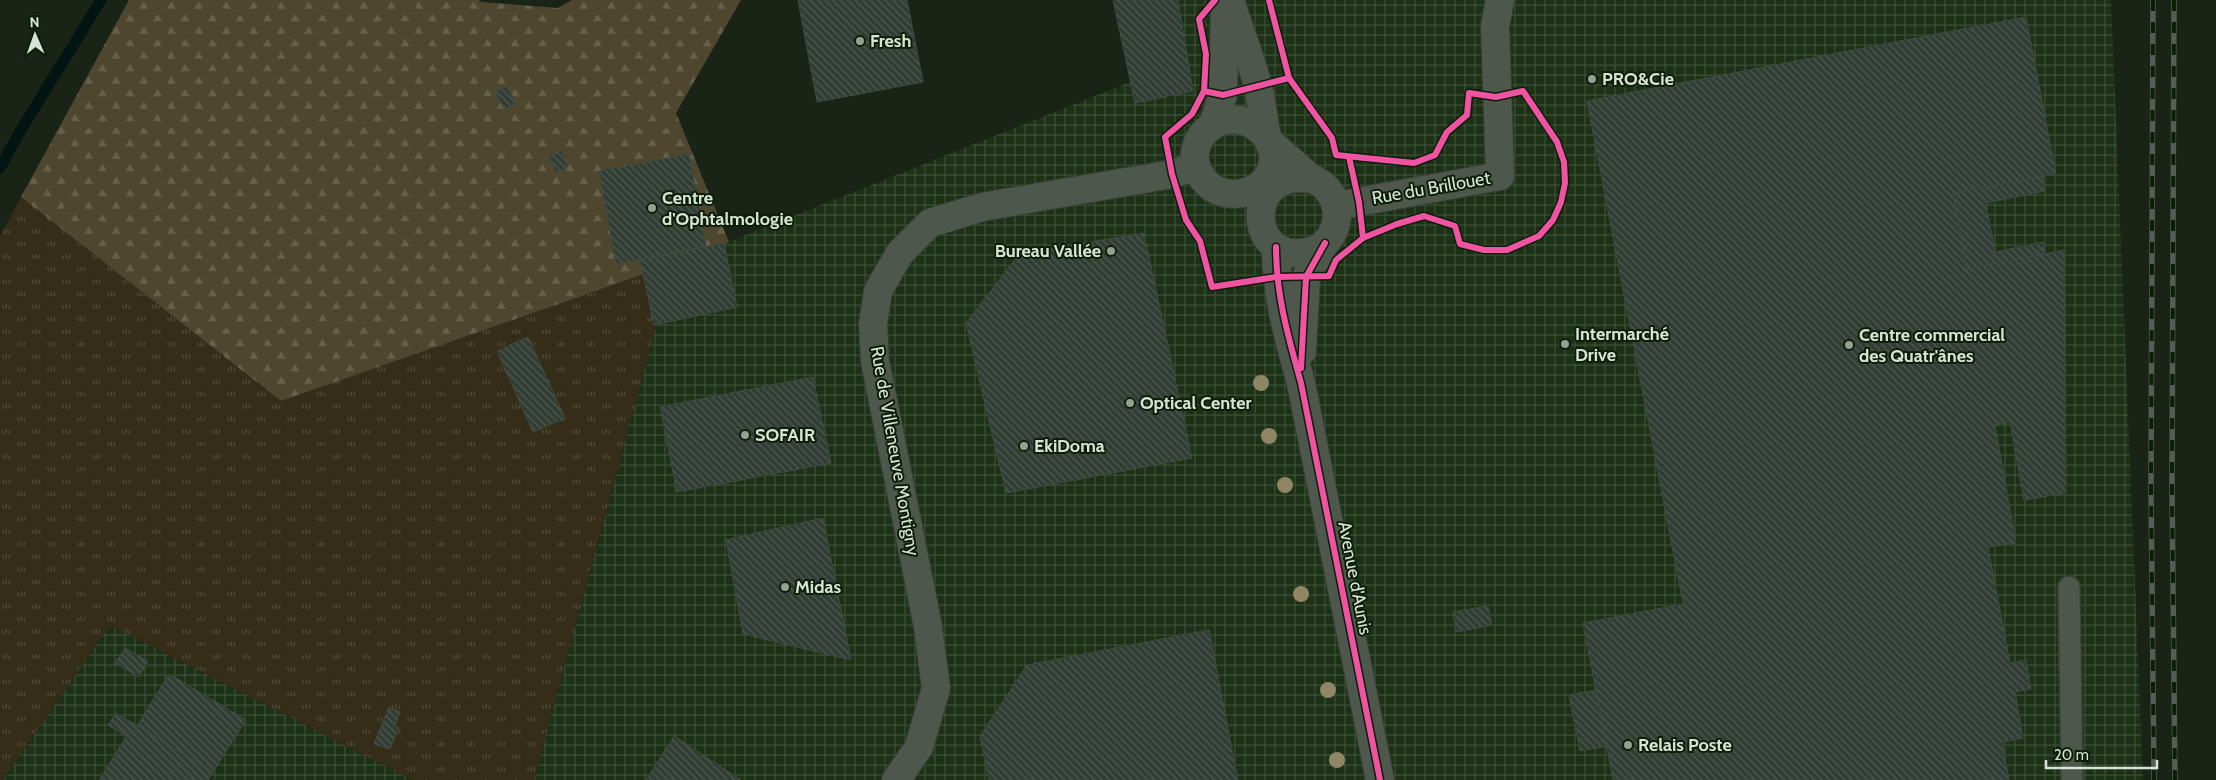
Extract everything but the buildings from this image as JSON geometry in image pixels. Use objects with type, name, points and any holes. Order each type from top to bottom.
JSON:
[{"type":"main road","points":[[1213,124],[1222,95],[1225,0]]},
{"type":"main road","points":[[1223,194],[1247,193],[1262,182],[1271,166],[1273,154],[1268,139],[1258,87],[1230,0]]},
{"type":"main road","name":"Rue du Brillouet","points":[[1336,206],[1500,176],[1494,26],[1500,0]]},
{"type":"main road","points":[[1325,243],[1314,250],[1301,254],[1288,253],[1271,242],[1223,194],[1211,188],[1202,178],[1196,166],[1198,143],[1204,132],[1213,124],[1224,120],[1248,121],[1258,126],[1268,139],[1312,179],[1323,185],[1331,194],[1336,206]]},
{"type":"main road","name":"Rue de Villeneuve Montigny","points":[[896,780],[919,746],[936,688],[928,627],[875,361],[873,324],[878,291],[900,252],[930,223],[982,208],[1172,174],[1196,166]]},
{"type":"main road","name":"Avenue d'Aunis","points":[[1312,179],[1300,176],[1288,178],[1277,183],[1268,191],[1262,202],[1261,226],[1271,242],[1286,330],[1301,382],[1380,780]]},
{"type":"main road","name":"Avenue d'Aunis","points":[[1301,382],[1302,323],[1306,278],[1335,226],[1336,206]]},
{"type":"lane","points":[[2070,587],[2072,780]]},
{"type":"shaded area","points":[[1144,0],[2111,0],[2143,780],[534,780],[673,264],[1145,76]]},
{"type":"shaded area","points":[[110,625],[413,780],[3,780]]},
{"type":"green space","points":[[129,0],[479,0],[481,2],[558,8],[572,0],[741,0],[676,113],[729,242],[673,264],[281,401],[21,197]]},
{"type":"green space","points":[[21,197],[281,401],[673,264],[534,780],[413,780],[110,625],[3,780],[0,780],[0,236]]},
{"type":"waterway","points":[[0,168],[19,133],[101,0]]},
{"type":"railway","points":[[2153,0],[2151,487],[2154,780]]},
{"type":"railway","points":[[2174,0],[2172,487],[2175,780]]},
{"type":"cycle path","points":[[1204,91],[1206,54],[1199,19],[1215,0]]},
{"type":"cycle path","points":[[1269,0],[1289,78]]},
{"type":"cycle path","points":[[1289,78],[1332,138],[1336,155],[1414,163],[1435,155],[1447,132],[1467,115],[1469,93],[1496,97],[1523,91],[1557,142],[1564,162],[1565,183],[1561,202],[1553,220],[1539,236],[1507,250],[1484,250],[1460,244],[1455,226],[1424,216],[1397,224],[1363,238],[1336,260],[1329,276],[1276,277],[1212,287],[1200,241],[1186,220],[1172,174],[1165,137],[1192,114],[1204,91],[1223,95],[1289,78]]},
{"type":"cycle path","points":[[1349,157],[1359,202],[1363,238]]},
{"type":"cycle path","points":[[1301,368],[1306,277],[1325,243]]},
{"type":"cycle path","points":[[1276,247],[1280,299],[1301,383],[1380,780]]},
{"type":"place","name":"Fresh","points":[[860,41]]},
{"type":"place","name":"PRO&Cie","points":[[1592,79]]},
{"type":"place","name":"Centre d'Ophtalmologie","points":[[652,208]]},
{"type":"place","name":"Bureau Vallée","points":[[1111,251]]},
{"type":"place","name":"Intermarché Drive","points":[[1565,344]]},
{"type":"place","name":"Centre commercial des Quatr'ânes","points":[[1849,345]]},
{"type":"place","name":"Optical Center","points":[[1130,403]]},
{"type":"place","name":"SOFAIR","points":[[745,435]]},
{"type":"place","name":"EkiDoma","points":[[1024,446]]},
{"type":"place","name":"Midas","points":[[785,587]]},
{"type":"place","name":"Relais Poste","points":[[1628,745]]}]
